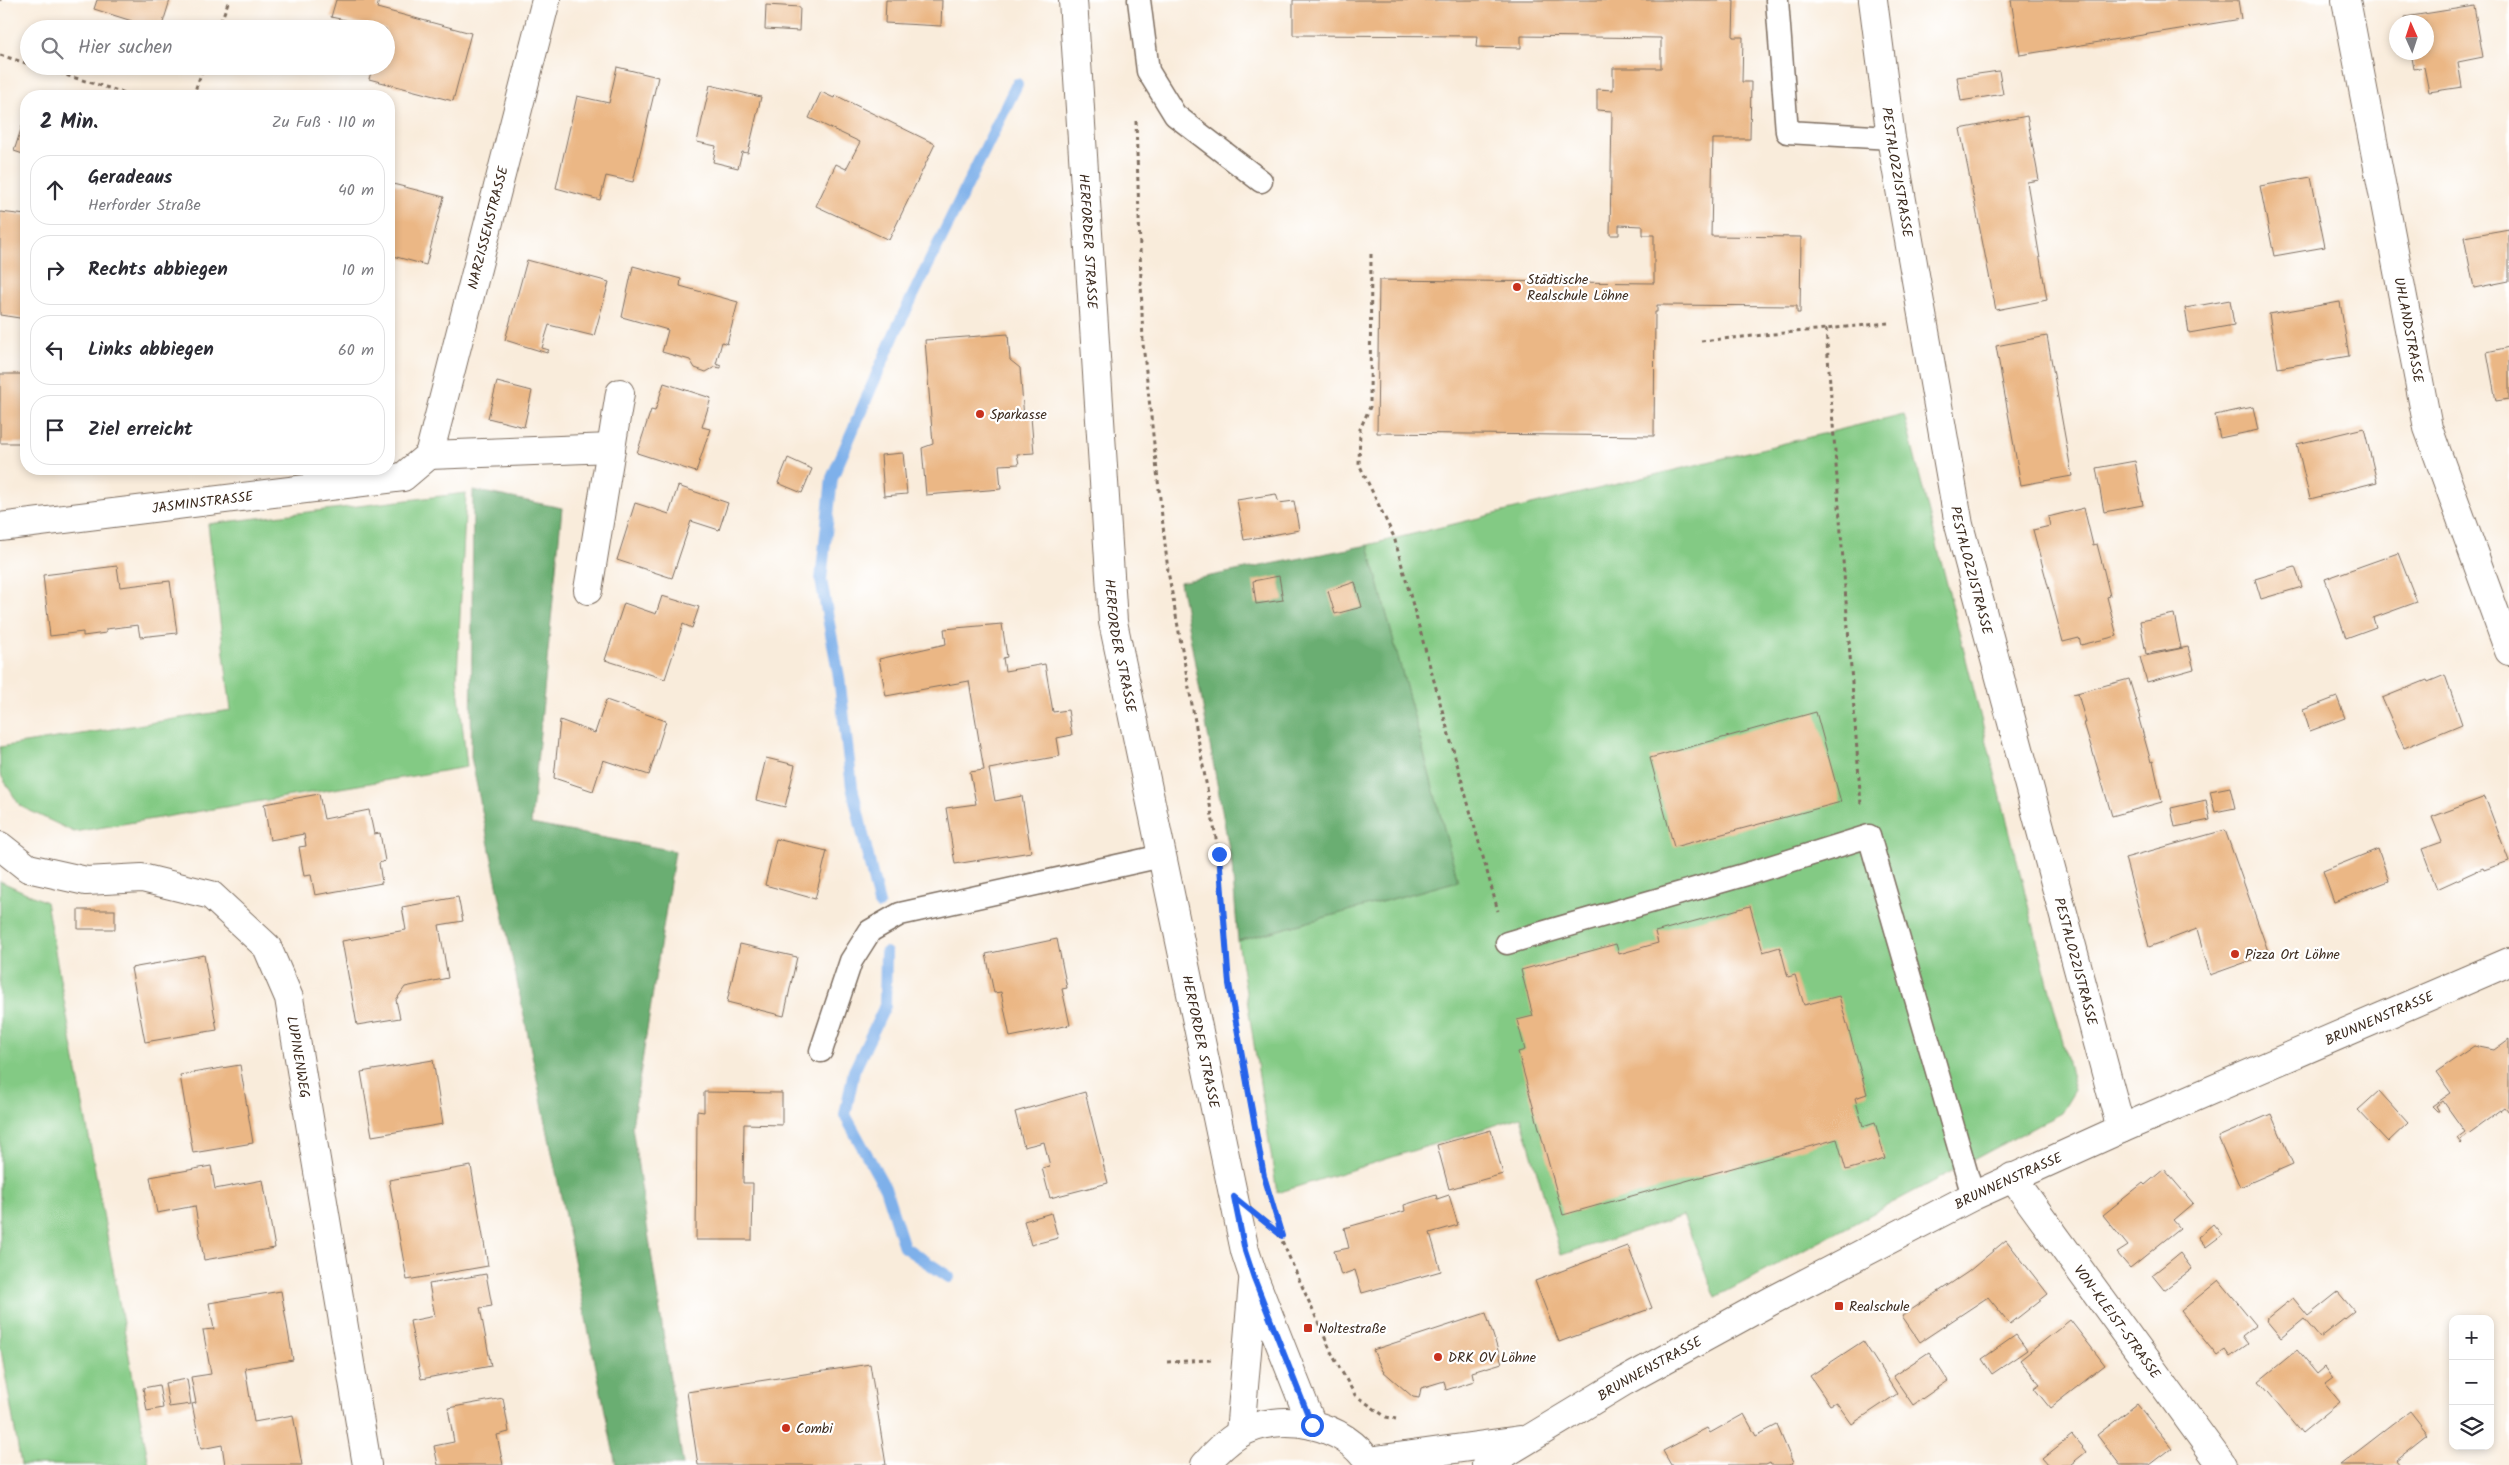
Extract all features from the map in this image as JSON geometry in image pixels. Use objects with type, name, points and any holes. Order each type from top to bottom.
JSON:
[{"type":"street","name":"NARZISSENSTRASSE","points":[[429,455],[546,0]]},
{"type":"street","name":"HERFORDER STRASSE","points":[[1073,0],[1113,622],[1245,1251],[1312,1425]]},
{"type":"street","name":"PESTALOZZISTRASSE","points":[[1873,0],[1891,138],[1959,525],[2122,1129]]},
{"type":"street","name":"UHLANDSTRASSE","points":[[2346,0],[2428,428],[2509,652]]},
{"type":"street","points":[[588,590],[620,393]]},
{"type":"street","points":[[429,455],[611,448]]},
{"type":"street","name":"JASMINSTRASSE","points":[[0,527],[403,476],[429,455]]},
{"type":"street","name":"LUPINENWEG","points":[[0,846],[28,868],[86,881],[142,878],[211,895],[267,947],[289,998],[367,1465]]},
{"type":"street","name":"BRUNNENSTRASSE","points":[[1486,1465],[1526,1439],[1625,1381],[1762,1306],[1973,1196],[2012,1177],[2509,962]]},
{"type":"street","name":"VON-KLEIST-STRASSE","points":[[2012,1177],[2222,1465]]},
{"type":"street","name":"HERFORDER STRASSE","points":[[1240,1434],[1254,1278]]},
{"type":"street","points":[[1205,1465],[1220,1448],[1240,1434],[1263,1424],[1288,1422],[1312,1425],[1333,1433],[1352,1445],[1369,1463]]},
{"type":"street","name":"BRUNNENSTRASSE","points":[[1369,1463],[1421,1453],[1526,1439]]},
{"type":"lane","points":[[1139,0],[1148,71],[1175,115],[1261,181]]},
{"type":"lane","points":[[1778,0],[1787,132],[1891,138]]},
{"type":"lane","points":[[1507,943],[1754,872],[1870,836],[1973,1196]]},
{"type":"lane","points":[[821,1051],[851,961],[870,931],[900,914],[1162,856]]},
{"type":"path","points":[[221,20],[229,0]]},
{"type":"path","points":[[0,55],[20,61]]},
{"type":"path","points":[[66,75],[115,90]]},
{"type":"path","points":[[195,90],[201,75]]},
{"type":"path","points":[[1136,119],[1143,344],[1168,571],[1219,854],[1229,984]]},
{"type":"path","points":[[1371,254],[1370,407],[1360,428],[1360,464],[1394,537],[1507,943]]},
{"type":"path","points":[[1701,341],[1923,320]]},
{"type":"path","points":[[1826,329],[1862,812],[1870,836]]},
{"type":"path","points":[[1234,1197],[1282,1236]]},
{"type":"path","points":[[1279,1227],[1333,1356],[1355,1395],[1386,1416],[1412,1424],[1421,1453]]},
{"type":"path","points":[[1167,1362],[1215,1360]]},
{"type":"green space","points":[[1904,414],[2075,1090],[2061,1113],[1716,1297],[1683,1216],[1561,1255],[1521,1117],[1277,1193],[1238,941],[1458,881],[1368,545]]},
{"type":"green space","points":[[473,490],[562,508],[531,824],[675,851],[632,1126],[683,1465],[616,1465],[471,757]]},
{"type":"green space","points":[[466,493],[457,677],[467,767],[74,832],[20,806],[0,774],[0,747],[231,710],[208,524]]},
{"type":"green space","points":[[1368,545],[1458,881],[1238,941],[1232,865],[1180,582]]},
{"type":"green space","points":[[0,881],[46,902],[149,1465],[21,1465],[0,1344]]},
{"type":"building","points":[[97,0],[170,0],[164,20],[129,20],[94,9]]},
{"type":"building","points":[[336,0],[379,0],[377,8],[471,33],[453,101],[369,79],[370,75],[395,75],[395,20],[345,20],[331,17]]},
{"type":"building","points":[[886,0],[942,0],[941,26],[885,23]]},
{"type":"building","points":[[1293,0],[1734,0],[1733,37],[1743,37],[1742,82],[1751,82],[1750,139],[1713,139],[1711,236],[1801,237],[1800,313],[1797,313],[1797,306],[1657,305],[1657,312],[1655,312],[1654,436],[1377,433],[1379,280],[1654,283],[1654,235],[1643,235],[1643,226],[1619,225],[1619,235],[1610,235],[1612,111],[1597,110],[1597,89],[1613,90],[1613,68],[1661,68],[1661,38],[1521,36],[1521,48],[1476,47],[1477,36],[1293,35]]},
{"type":"building","points":[[2011,0],[2238,0],[2241,19],[2020,55]]},
{"type":"building","points":[[766,5],[800,7],[799,31],[765,29]]},
{"type":"building","points":[[2474,6],[2483,57],[2458,62],[2462,87],[2429,92],[2424,67],[2414,69],[2412,60],[2434,60],[2434,15],[2418,15]]},
{"type":"building","points":[[617,67],[658,77],[633,182],[606,176],[600,200],[556,188],[577,96],[609,103]]},
{"type":"building","points":[[1999,71],[2003,94],[1961,101],[1957,77]]},
{"type":"building","points":[[710,85],[761,97],[748,153],[742,152],[738,168],[713,162],[716,146],[697,142]]},
{"type":"building","points":[[821,92],[834,98],[835,95],[935,144],[889,240],[816,206],[836,164],[846,169],[860,142],[809,118]]},
{"type":"building","points":[[2027,116],[2039,180],[2027,182],[2047,300],[1996,310],[1960,129]]},
{"type":"building","points":[[20,132],[20,153],[14,151]]},
{"type":"building","points":[[2311,177],[2325,247],[2274,256],[2260,186]]},
{"type":"building","points":[[395,185],[444,197],[426,265],[395,257]]},
{"type":"building","points":[[0,212],[20,214],[20,318],[0,315]]},
{"type":"building","points":[[2509,229],[2509,281],[2474,288],[2464,237]]},
{"type":"building","points":[[527,260],[609,282],[594,336],[549,325],[542,348],[549,350],[547,353],[505,340]]},
{"type":"building","points":[[633,266],[681,279],[680,286],[738,302],[727,344],[722,342],[716,364],[721,366],[721,368],[715,367],[706,372],[695,368],[690,360],[662,352],[668,330],[622,317]]},
{"type":"building","points":[[2230,300],[2234,325],[2189,333],[2185,308]]},
{"type":"building","points":[[2340,302],[2349,356],[2278,368],[2269,314]]},
{"type":"building","points":[[1008,334],[1010,360],[1020,368],[1024,418],[1031,417],[1034,453],[1017,454],[1019,464],[999,465],[1001,489],[926,495],[922,448],[933,444],[925,340]]},
{"type":"building","points":[[2047,336],[2072,476],[2021,485],[1996,346]]},
{"type":"building","points":[[2509,347],[2509,399],[2496,401],[2487,352]]},
{"type":"building","points":[[0,374],[20,374],[20,443],[0,443]]},
{"type":"building","points":[[497,382],[532,391],[524,427],[488,418]]},
{"type":"building","points":[[664,383],[711,398],[702,427],[710,429],[696,472],[637,453],[651,410],[655,411]]},
{"type":"building","points":[[2253,407],[2258,430],[2220,438],[2215,415]]},
{"type":"building","points":[[2364,428],[2377,482],[2310,499],[2297,444]]},
{"type":"building","points":[[903,453],[907,494],[884,496],[881,455]]},
{"type":"building","points":[[788,458],[812,469],[802,493],[778,483]]},
{"type":"building","points":[[2135,461],[2143,505],[2104,512],[2096,468]]},
{"type":"building","points":[[678,486],[728,503],[719,530],[691,521],[672,578],[617,560],[635,503],[669,514]]},
{"type":"building","points":[[1276,494],[1279,503],[1294,501],[1299,530],[1244,540],[1237,500]]},
{"type":"building","points":[[2084,508],[2093,545],[2097,544],[2104,571],[2110,596],[2107,597],[2117,636],[2081,645],[2079,638],[2063,642],[2033,530],[2050,526],[2048,517]]},
{"type":"building","points":[[2398,553],[2417,602],[2373,618],[2376,627],[2346,638],[2325,579]]},
{"type":"building","points":[[117,566],[120,587],[170,581],[177,633],[140,637],[138,625],[106,629],[106,633],[83,636],[83,632],[50,636],[43,575]]},
{"type":"building","points":[[2295,567],[2302,587],[2261,599],[2255,579]]},
{"type":"building","points":[[1279,576],[1283,600],[1256,604],[1253,581]]},
{"type":"building","points":[[1355,582],[1362,607],[1335,614],[1328,591]]},
{"type":"building","points":[[662,596],[699,607],[692,628],[683,624],[665,679],[605,660],[624,603],[656,614]]},
{"type":"building","points":[[2174,614],[2181,648],[2146,654],[2140,621]]},
{"type":"building","points":[[1002,624],[1007,657],[1003,658],[1005,671],[1045,664],[1053,712],[1068,710],[1072,735],[1057,738],[1060,756],[989,769],[995,801],[1022,796],[1031,852],[955,864],[946,808],[976,804],[970,772],[984,770],[969,681],[886,696],[879,659],[946,644],[944,629]]},
{"type":"building","points":[[2188,647],[2194,669],[2147,682],[2140,657]]},
{"type":"building","points":[[2445,675],[2462,724],[2404,748],[2382,698]]},
{"type":"building","points":[[2129,679],[2141,718],[2139,719],[2151,762],[2153,761],[2162,802],[2112,816],[2084,723],[2086,723],[2078,694],[2073,694]]},
{"type":"building","points":[[2337,697],[2345,718],[2310,731],[2303,710]]},
{"type":"building","points":[[606,700],[666,721],[649,775],[603,760],[593,791],[554,778],[560,720],[595,733]]},
{"type":"building","points":[[1816,712],[1841,802],[1674,847],[1650,758]]},
{"type":"building","points":[[766,758],[795,765],[785,807],[756,800]]},
{"type":"building","points":[[2230,787],[2235,808],[2215,812],[2210,791]]},
{"type":"building","points":[[319,794],[324,819],[369,810],[374,834],[380,833],[385,861],[379,863],[382,883],[315,895],[311,875],[304,876],[299,847],[306,846],[304,834],[270,840],[264,804]]},
{"type":"building","points":[[2485,797],[2509,861],[2484,870],[2483,868],[2437,889],[2422,849],[2442,842],[2432,817]]},
{"type":"building","points":[[2206,800],[2210,820],[2175,827],[2171,808]]},
{"type":"building","points":[[2225,830],[2269,954],[2210,975],[2197,929],[2149,947],[2125,858]]},
{"type":"building","points":[[776,839],[827,851],[815,899],[765,885]]},
{"type":"building","points":[[2378,849],[2389,881],[2334,902],[2323,871]]},
{"type":"building","points":[[458,897],[463,921],[439,925],[448,978],[405,987],[396,1000],[400,1018],[357,1025],[342,941],[406,930],[402,907]]},
{"type":"building","points":[[1750,906],[1763,952],[1780,947],[1788,977],[1795,975],[1804,1005],[1839,996],[1867,1094],[1855,1098],[1863,1126],[1875,1122],[1885,1159],[1846,1170],[1837,1139],[1563,1215],[1518,1052],[1525,1050],[1517,1020],[1533,1016],[1521,970],[1616,944],[1619,954],[1658,943],[1655,932]]},
{"type":"building","points":[[78,910],[115,910],[115,929],[78,929]]},
{"type":"building","points":[[1057,939],[1067,988],[1062,989],[1070,1025],[1010,1037],[1001,992],[994,993],[986,954]]},
{"type":"building","points":[[740,944],[797,957],[784,1016],[727,1002]]},
{"type":"building","points":[[204,955],[217,1030],[145,1042],[131,968]]},
{"type":"building","points":[[2509,1039],[2509,1112],[2505,1107],[2460,1140],[2461,1144],[2457,1138],[2465,1132],[2443,1101],[2436,1106],[2439,1111],[2432,1106],[2451,1093],[2436,1072],[2474,1046],[2494,1050]]},
{"type":"building","points":[[433,1060],[443,1124],[372,1136],[361,1072]]},
{"type":"building","points":[[240,1065],[253,1143],[193,1153],[180,1075]]},
{"type":"building","points":[[2379,1091],[2408,1123],[2388,1142],[2358,1110]]},
{"type":"building","points":[[704,1092],[782,1093],[782,1125],[744,1124],[743,1183],[753,1183],[752,1240],[696,1240],[697,1111],[704,1112]]},
{"type":"building","points":[[1085,1092],[1108,1183],[1050,1198],[1042,1168],[1050,1166],[1044,1142],[1024,1147],[1015,1112]]},
{"type":"building","points":[[2271,1114],[2293,1164],[2240,1187],[2218,1137]]},
{"type":"building","points":[[1491,1130],[1503,1174],[1449,1189],[1437,1145]]},
{"type":"building","points":[[211,1166],[215,1189],[263,1180],[275,1248],[204,1260],[195,1206],[157,1213],[150,1177]]},
{"type":"building","points":[[471,1166],[488,1266],[407,1280],[389,1180]]},
{"type":"building","points":[[2164,1169],[2193,1203],[2173,1220],[2180,1228],[2130,1268],[2117,1253],[2128,1246],[2103,1215]]},
{"type":"building","points":[[1436,1195],[1437,1199],[1449,1195],[1458,1225],[1430,1233],[1441,1271],[1362,1293],[1355,1270],[1341,1275],[1334,1251],[1349,1248],[1344,1228],[1405,1211],[1404,1205]]},
{"type":"building","points":[[1051,1213],[1058,1238],[1031,1245],[1024,1221]]},
{"type":"building","points":[[2213,1224],[2222,1235],[2206,1247],[2198,1237]]},
{"type":"building","points":[[2006,1240],[2048,1294],[2010,1324],[1988,1297],[1920,1342],[1902,1316],[1968,1272]]},
{"type":"building","points":[[1628,1246],[1652,1308],[1559,1342],[1535,1281]]},
{"type":"building","points":[[2180,1253],[2192,1269],[2164,1290],[2152,1275]]},
{"type":"building","points":[[486,1274],[492,1306],[480,1308],[491,1366],[421,1379],[410,1321],[435,1316],[429,1284]]},
{"type":"building","points":[[2219,1280],[2256,1325],[2242,1336],[2248,1344],[2230,1357],[2225,1350],[2217,1356],[2181,1311]]},
{"type":"building","points":[[281,1291],[293,1360],[245,1368],[254,1422],[293,1415],[302,1465],[225,1465],[222,1445],[201,1449],[192,1404],[196,1403],[191,1377],[211,1374],[203,1330],[214,1329],[209,1303]]},
{"type":"building","points":[[2338,1292],[2354,1311],[2320,1338],[2304,1319],[2281,1338],[2266,1320],[2293,1298],[2308,1316]]},
{"type":"building","name":"DRK OV Löhne","points":[[1486,1313],[1502,1363],[1472,1372],[1474,1381],[1446,1390],[1444,1381],[1421,1388],[1419,1398],[1413,1397],[1383,1371],[1373,1350]]},
{"type":"building","points":[[2070,1320],[2105,1365],[2050,1408],[2034,1388],[2040,1384],[2020,1360]]},
{"type":"building","points":[[2016,1335],[2027,1350],[1992,1374],[1982,1359]]},
{"type":"building","points":[[1863,1341],[1897,1394],[1852,1424],[1836,1402],[1830,1405],[1810,1376]]},
{"type":"building","points":[[2297,1350],[2317,1374],[2325,1367],[2333,1378],[2325,1384],[2340,1402],[2302,1433],[2259,1381]]},
{"type":"building","points":[[1929,1352],[1948,1381],[1913,1405],[1893,1376]]},
{"type":"building","name":"Combi","points":[[870,1364],[886,1465],[698,1465],[687,1392]]},
{"type":"building","points":[[187,1379],[191,1404],[169,1407],[165,1383]]},
{"type":"building","points":[[159,1385],[163,1408],[147,1411],[143,1388]]},
{"type":"building","points":[[503,1398],[509,1432],[497,1435],[503,1465],[438,1465],[434,1446],[454,1442],[448,1408]]},
{"type":"building","points":[[2137,1404],[2172,1448],[2150,1465],[2120,1465],[2097,1435]]},
{"type":"building","points":[[2410,1411],[2428,1434],[2395,1460],[2399,1465],[2340,1465]]},
{"type":"building","points":[[1744,1414],[1756,1436],[1777,1425],[1793,1463],[1790,1465],[1771,1465],[1770,1463],[1766,1465],[1671,1465],[1663,1451],[1707,1428],[1710,1433]]},
{"type":"building","points":[[2072,1435],[2086,1452],[2070,1465],[2047,1465],[2042,1459]]},
{"type":"waterway","points":[[879,904],[852,787],[839,677],[821,580],[832,478],[897,328],[1017,84]]},
{"type":"waterway","points":[[886,953],[885,1006],[854,1071],[845,1115],[885,1188],[904,1247],[949,1277]]},
{"type":"place","name":"Städtische Realschule Löhne","points":[[1517,287]]},
{"type":"place","name":"Sparkasse","points":[[980,414]]},
{"type":"place","name":"Pizza Ort Löhne","points":[[2235,954]]},
{"type":"place","name":"Realschule","points":[[1839,1306]]},
{"type":"place","name":"Noltestraße","points":[[1308,1328]]},
{"type":"place","name":"DRK OV Löhne","points":[[1438,1357]]},
{"type":"place","name":"Combi","points":[[786,1428]]},
{"type":"route","points":[[1219,854],[1229,984],[1264,1176],[1282,1236],[1234,1197],[1245,1251],[1254,1278],[1288,1360],[1312,1425]]}]
